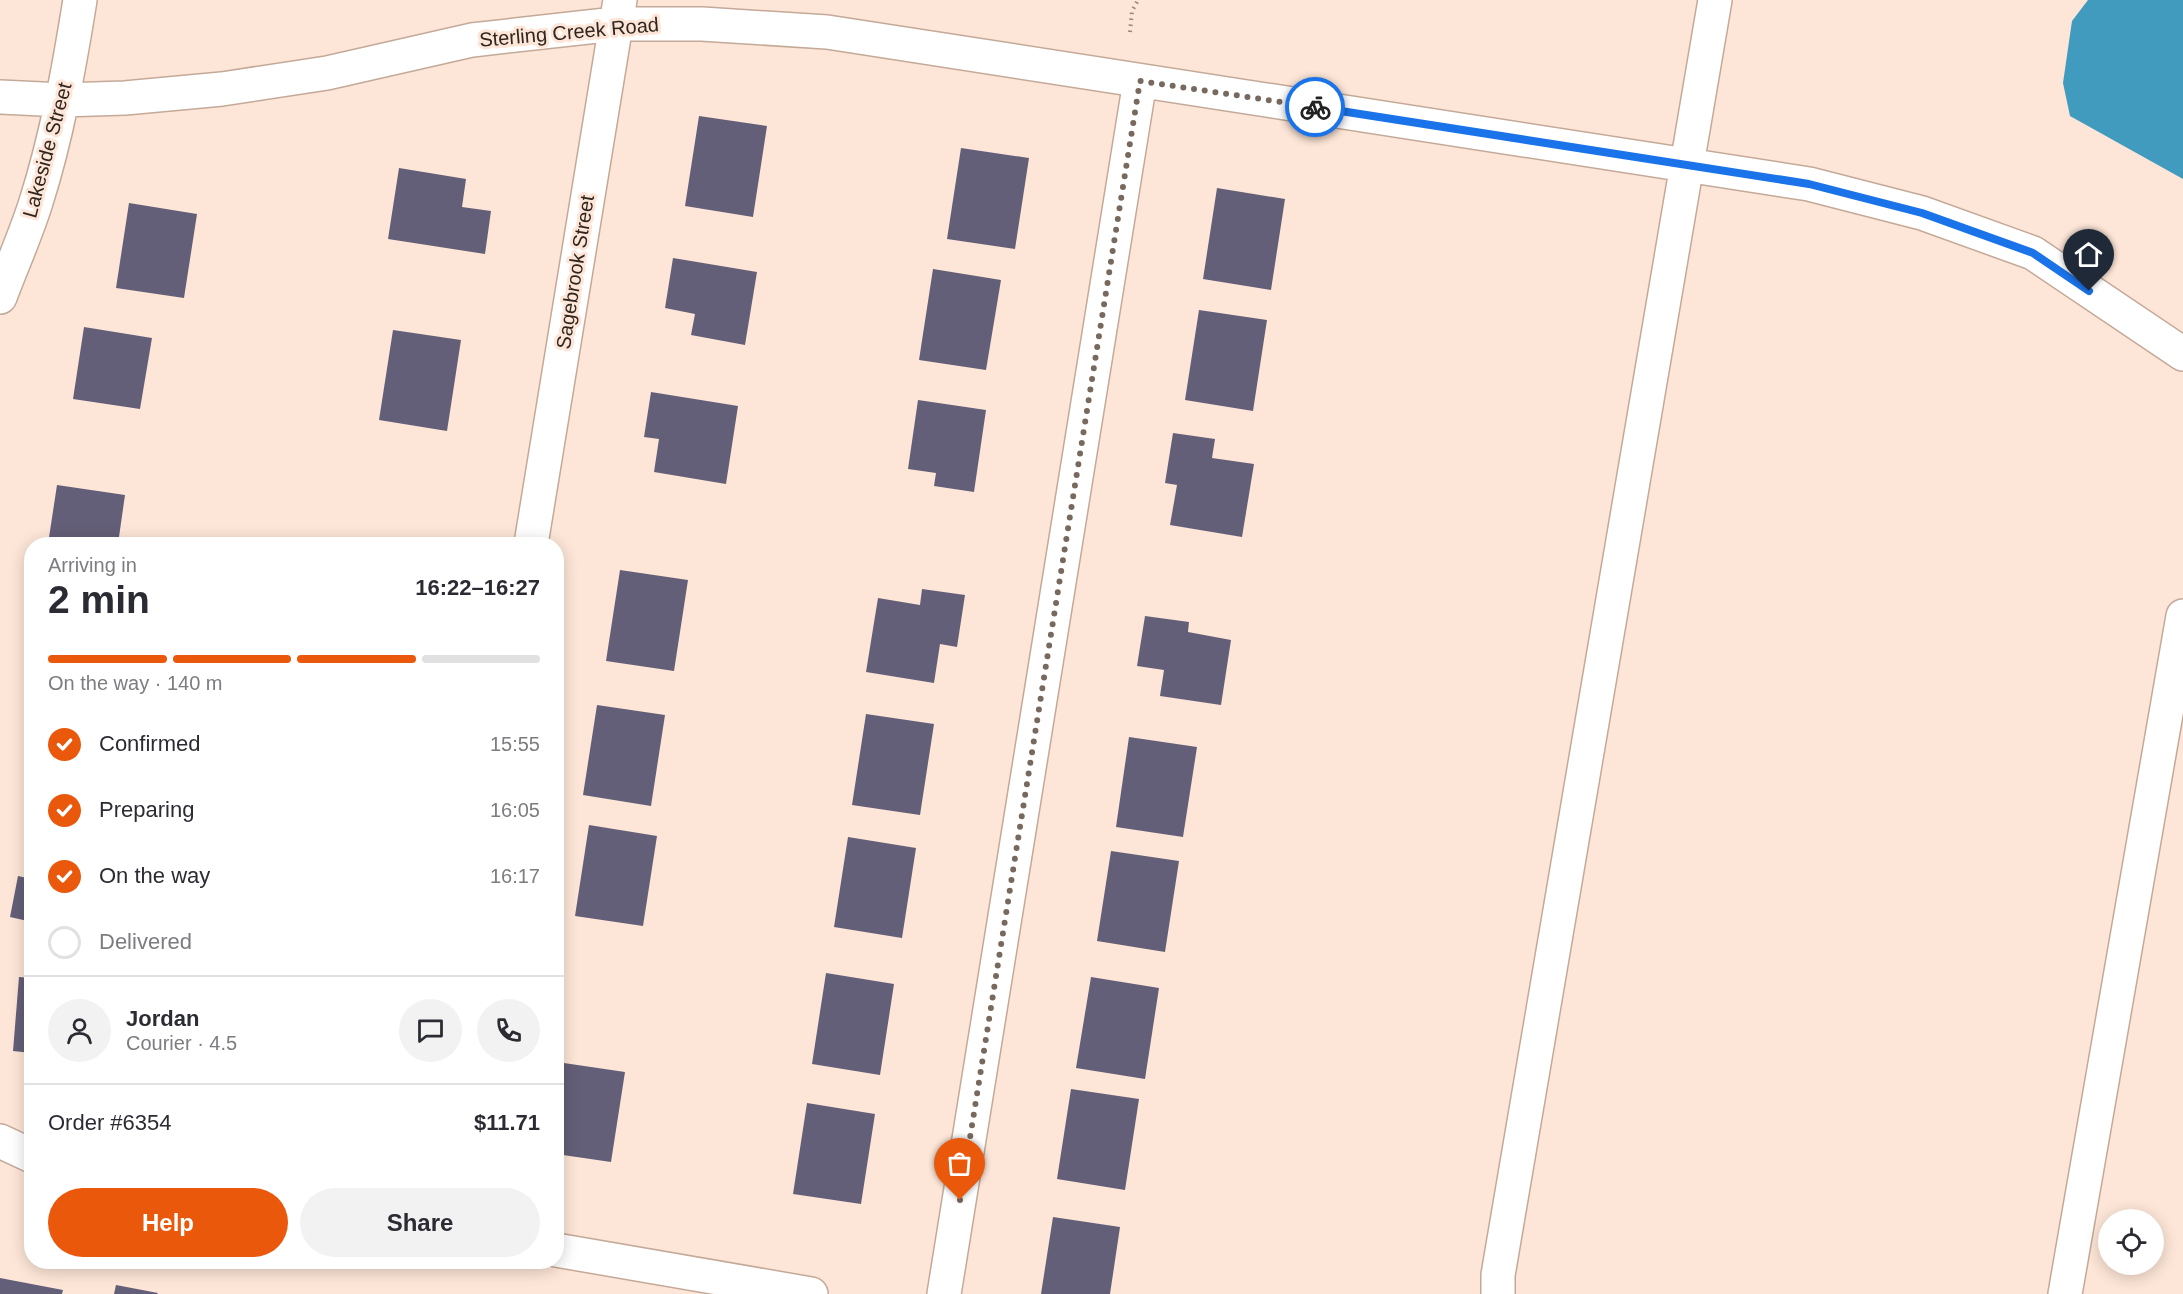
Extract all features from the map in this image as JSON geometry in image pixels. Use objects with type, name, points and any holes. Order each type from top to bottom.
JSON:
[{"type":"street","name":"Lakeside Street","points":[[0,297],[36,205],[63,100],[80,0]]},
{"type":"street","points":[[1498,1294],[1498,1275],[1715,0]]},
{"type":"street","name":"Sterling Creek Road","points":[[0,98],[63,100],[176,94],[273,82],[327,73],[424,50],[618,12],[702,24],[827,33],[1809,184],[1911,210],[2033,253],[2183,354]]},
{"type":"street","name":"Sagebrook Street","points":[[532,537],[618,12]]},
{"type":"street","points":[[945,1294],[1140,81]]},
{"type":"street","points":[[2065,1294],[2183,615]]},
{"type":"street","points":[[0,1141],[24,1152]]},
{"type":"street","points":[[564,1251],[811,1294]]},
{"type":"path","points":[[1130,32],[1132,11],[1138,0]]},
{"type":"water","points":[[2088,0],[2183,0],[2183,179],[2070,116],[2063,83],[2072,21]]},
{"type":"building","points":[[699,116],[767,126],[753,217],[685,206]]},
{"type":"building","points":[[961,148],[1029,158],[1015,249],[947,239]]},
{"type":"building","points":[[399,168],[466,179],[462,207],[491,211],[485,254],[388,239]]},
{"type":"building","points":[[1217,188],[1285,199],[1271,290],[1203,279]]},
{"type":"building","points":[[129,203],[197,214],[184,298],[116,288]]},
{"type":"building","points":[[673,258],[757,272],[745,345],[691,335],[695,314],[665,308]]},
{"type":"building","points":[[933,269],[1001,280],[986,370],[919,360]]},
{"type":"building","points":[[1199,310],[1267,320],[1253,411],[1185,400]]},
{"type":"building","points":[[84,327],[152,338],[140,409],[73,399]]},
{"type":"building","points":[[393,330],[461,340],[447,431],[379,420]]},
{"type":"building","points":[[651,392],[738,406],[726,484],[654,472],[659,439],[644,437]]},
{"type":"building","points":[[918,400],[986,410],[974,492],[934,486],[936,473],[908,469]]},
{"type":"building","points":[[1173,433],[1215,439],[1212,458],[1254,464],[1242,537],[1170,525],[1177,485],[1165,483]]},
{"type":"building","points":[[57,485],[125,495],[119,537],[49,537]]},
{"type":"building","points":[[620,570],[688,580],[674,671],[606,661]]},
{"type":"building","points":[[922,589],[965,595],[957,647],[940,644],[934,683],[866,672],[878,598],[920,605]]},
{"type":"building","points":[[1145,616],[1189,622],[1188,632],[1231,640],[1221,705],[1160,696],[1164,670],[1137,666]]},
{"type":"building","points":[[597,705],[665,715],[651,806],[583,795]]},
{"type":"building","points":[[866,714],[934,724],[920,815],[852,805]]},
{"type":"building","points":[[1129,737],[1197,747],[1183,837],[1116,827]]},
{"type":"building","points":[[589,825],[657,836],[643,926],[575,916]]},
{"type":"building","points":[[848,837],[916,848],[902,938],[834,927]]},
{"type":"building","points":[[1111,851],[1179,861],[1165,952],[1097,941]]},
{"type":"building","points":[[18,876],[24,877],[24,920],[10,917]]},
{"type":"building","points":[[826,973],[894,984],[880,1075],[812,1064]]},
{"type":"building","points":[[19,977],[24,977],[24,1052],[13,1051]]},
{"type":"building","points":[[1091,977],[1159,988],[1145,1079],[1076,1068]]},
{"type":"building","points":[[564,1063],[625,1072],[611,1162],[564,1155]]},
{"type":"building","points":[[1071,1089],[1139,1099],[1125,1190],[1057,1179]]},
{"type":"building","points":[[807,1103],[875,1114],[861,1204],[793,1194]]},
{"type":"building","points":[[1053,1217],[1120,1227],[1110,1294],[1041,1294]]},
{"type":"building","points":[[0,1278],[63,1290],[62,1294],[0,1294]]},
{"type":"building","points":[[116,1285],[158,1293],[114,1294]]},
{"type":"way so far","points":[[960,1200],[1140,81],[1315,107]]},
{"type":"route","points":[[1315,107],[1809,184],[1922,213],[2033,253],[2089,291]]}]
